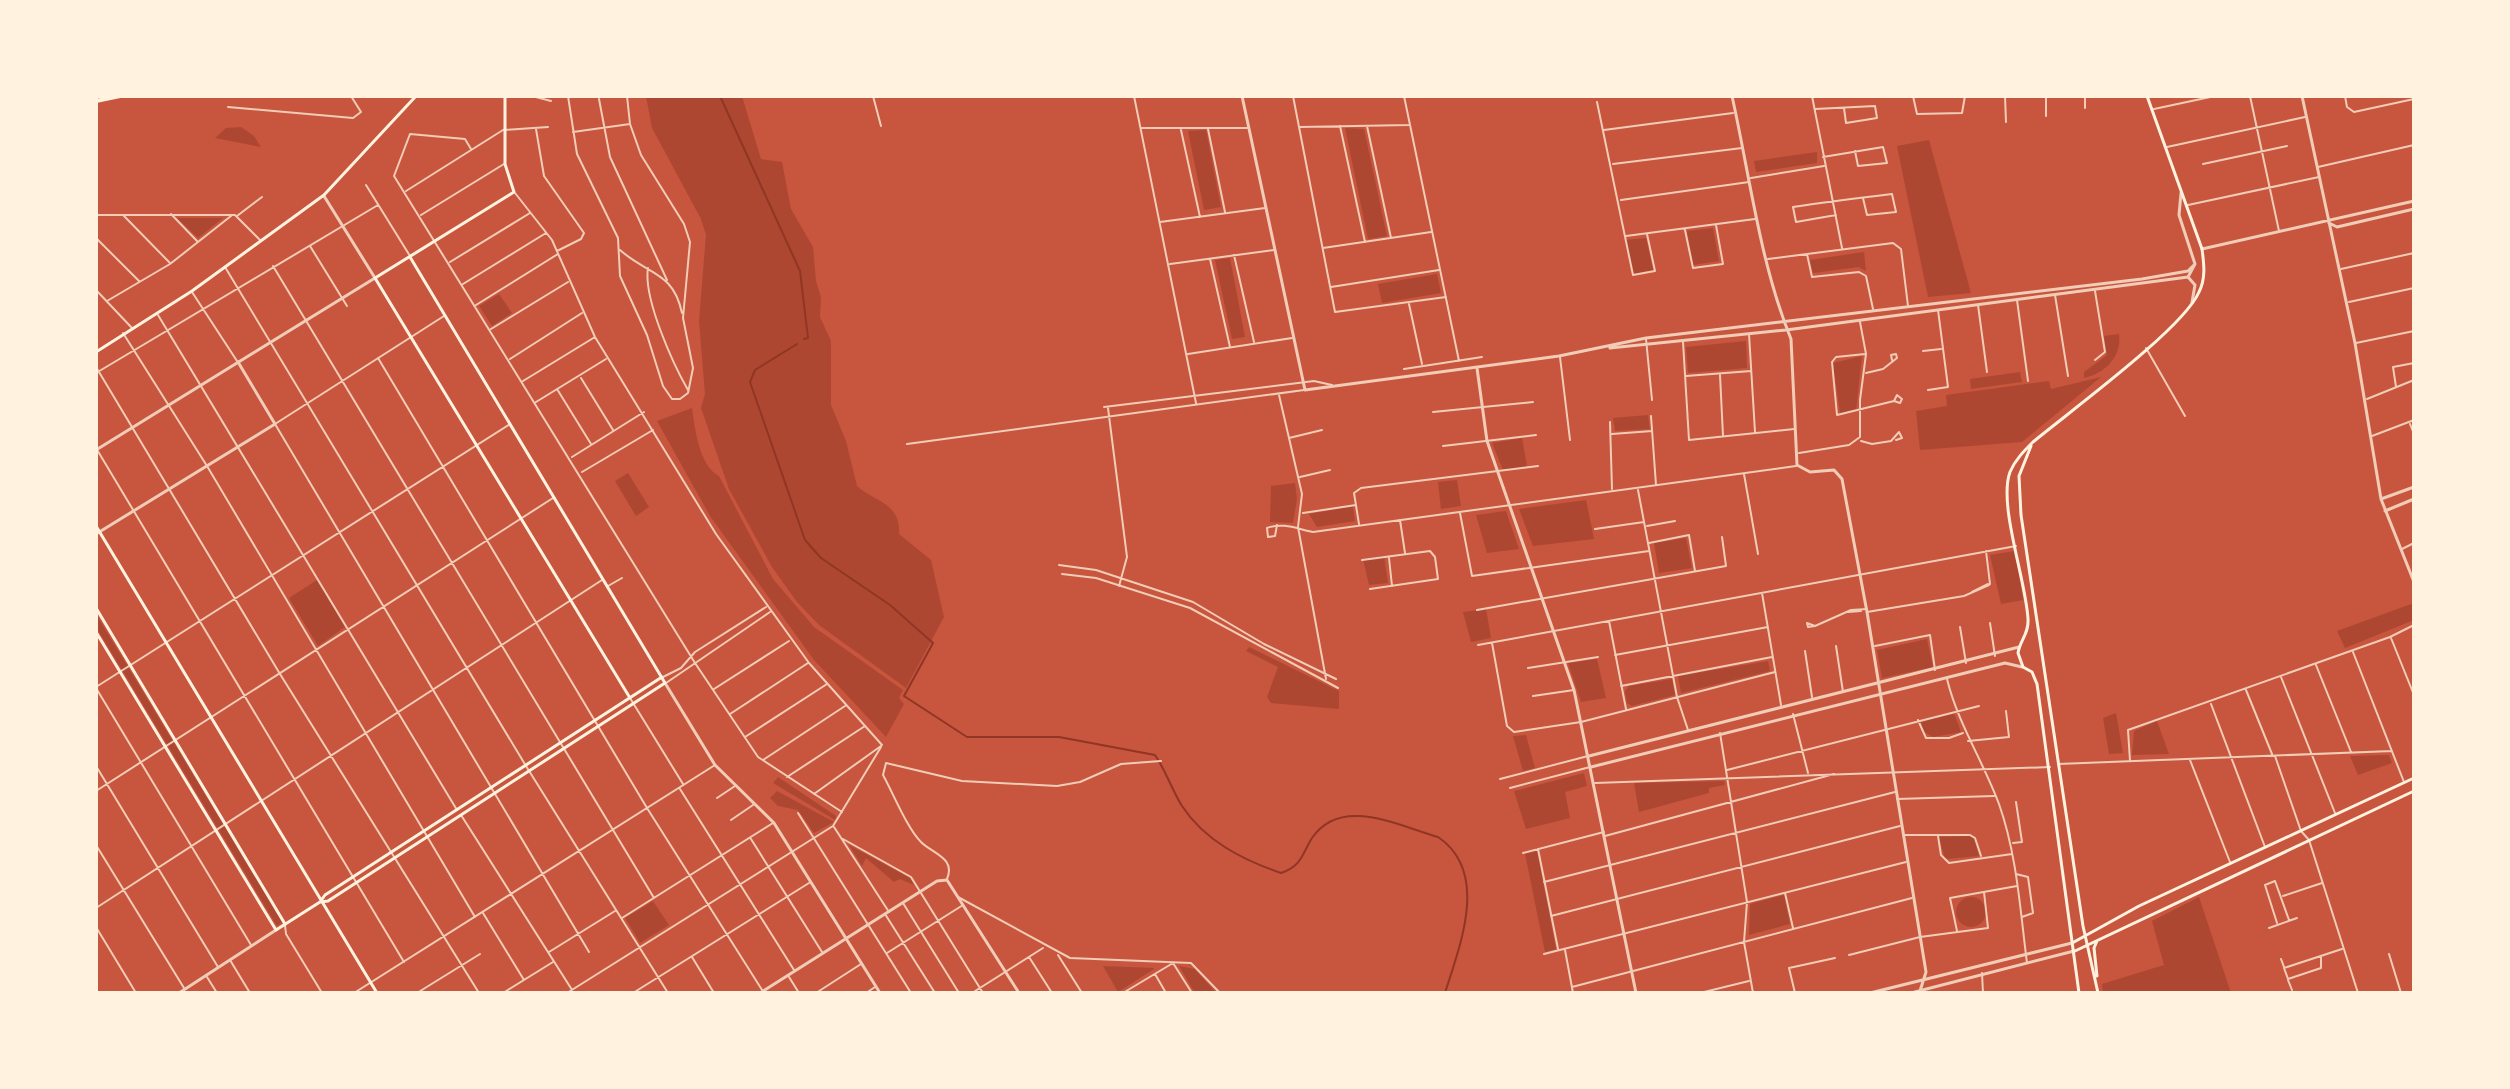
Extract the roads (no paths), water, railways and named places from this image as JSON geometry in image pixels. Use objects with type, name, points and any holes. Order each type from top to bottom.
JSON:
[{"type":"main road","points":[[96,102],[120,96]]},
{"type":"main road","points":[[98,350],[192,291],[324,195],[416,96]]},
{"type":"main road","points":[[505,96],[505,164],[514,192],[375,278],[630,698]]},
{"type":"main road","points":[[2097,980],[2085,934],[2043,671],[2028,616],[2008,482],[2018,458],[2033,442],[2146,348],[2192,305],[2203,279],[2202,249],[2147,96]]},
{"type":"main road","points":[[96,632],[276,930],[395,858],[665,683],[410,257]]},
{"type":"main road","points":[[2032,638],[2018,489],[2019,476],[2033,442]]},
{"type":"main road","points":[[96,526],[377,993]]},
{"type":"main road","points":[[96,608],[285,925]]},
{"type":"main road","points":[[2032,638],[2019,647],[2023,667],[2032,672],[2043,671]]},
{"type":"main road","points":[[2032,672],[2037,684],[2050,767],[2079,993]]},
{"type":"main road","points":[[320,902],[325,895],[662,677]]},
{"type":"main road","points":[[2074,942],[2178,888],[2414,778]]},
{"type":"main road","points":[[2075,951],[2414,791]]},
{"type":"main road","points":[[2178,888],[2184,891],[2183,898]]},
{"type":"main road","points":[[2098,993],[2094,948],[2099,938]]},
{"type":"street","points":[[228,107],[353,118],[361,112],[351,96]]},
{"type":"street","points":[[532,96],[551,101]]},
{"type":"street","points":[[568,96],[571,132],[581,164],[618,238],[620,276],[652,349],[663,386],[672,399],[682,399],[689,391],[693,368],[677,291],[667,280],[619,250]]},
{"type":"street","points":[[627,96],[630,124],[648,171],[688,233],[691,252],[683,318]]},
{"type":"street","points":[[873,96],[881,126]]},
{"type":"street","points":[[1134,96],[1197,404]]},
{"type":"street","points":[[1242,96],[1305,390]]},
{"type":"street","points":[[1293,96],[1335,312],[1446,297]]},
{"type":"street","points":[[1404,96],[1459,361]]},
{"type":"street","points":[[1732,96],[1781,321],[1791,339],[1797,465]]},
{"type":"street","points":[[1812,96],[1842,249]]},
{"type":"street","points":[[1913,96],[1917,114],[1962,113],[1965,96]]},
{"type":"street","points":[[2005,96],[2006,122]]},
{"type":"street","points":[[2046,96],[2046,116]]},
{"type":"street","points":[[2085,96],[2085,108]]},
{"type":"street","points":[[2151,110],[2215,96]]},
{"type":"street","points":[[2250,96],[2279,232]]},
{"type":"street","points":[[2302,96],[2355,343],[2381,499],[2414,581]]},
{"type":"street","points":[[2345,96],[2347,107],[2354,112],[2414,99]]},
{"type":"street","points":[[599,99],[610,157],[667,280]]},
{"type":"street","points":[[1597,102],[1633,275],[1655,271],[1647,234]]},
{"type":"street","points":[[1814,109],[1875,106],[1877,118],[1846,123],[1844,108]]},
{"type":"street","points":[[1603,130],[1736,113]]},
{"type":"street","points":[[2164,147],[2307,117]]},
{"type":"street","points":[[571,132],[630,124]]},
{"type":"street","points":[[1298,127],[1410,125]]},
{"type":"street","points":[[1340,126],[1365,242]]},
{"type":"street","points":[[1367,126],[1391,238]]},
{"type":"street","points":[[405,191],[503,130],[548,127]]},
{"type":"street","points":[[475,305],[581,239],[584,230],[544,176],[536,128]]},
{"type":"street","points":[[1141,128],[1249,128]]},
{"type":"street","points":[[1181,129],[1200,217]]},
{"type":"street","points":[[1208,129],[1225,213]]},
{"type":"street","points":[[471,149],[465,139],[408,135],[394,176],[744,738],[762,761],[842,812]]},
{"type":"street","points":[[2318,167],[2414,145]]},
{"type":"street","points":[[2203,164],[2287,146]]},
{"type":"street","points":[[1823,157],[1855,151],[1883,147],[1887,163],[1858,166],[1855,151]]},
{"type":"street","points":[[1611,164],[1743,148]]},
{"type":"street","points":[[420,216],[505,164]]},
{"type":"street","points":[[1619,200],[1825,166]]},
{"type":"street","points":[[2178,211],[2185,206],[2320,176]]},
{"type":"street","points":[[366,185],[410,257]]},
{"type":"street","points":[[514,192],[547,232],[595,337],[644,412],[710,525],[791,640],[882,745]]},
{"type":"street","points":[[2181,193],[2178,211],[2195,264],[2188,277]]},
{"type":"street","points":[[1836,215],[1796,222],[1793,207],[1892,194],[1896,212],[1867,215],[1863,198]]},
{"type":"street","points":[[324,195],[375,278],[96,449],[404,962]]},
{"type":"street","points":[[237,216],[262,197]]},
{"type":"street","points":[[2202,249],[2329,223],[2414,201]]},
{"type":"street","points":[[98,372],[378,205]]},
{"type":"street","points":[[1160,222],[1266,208]]},
{"type":"street","points":[[2329,223],[2337,227],[2414,209]]},
{"type":"street","points":[[449,263],[531,213]]},
{"type":"street","points":[[122,214],[170,264]]},
{"type":"street","points":[[171,214],[198,242]]},
{"type":"street","points":[[96,215],[233,215],[261,241]]},
{"type":"street","points":[[107,301],[170,264],[233,215]]},
{"type":"street","points":[[1625,236],[1758,219]]},
{"type":"street","points":[[1685,229],[1693,268],[1723,264],[1716,225]]},
{"type":"street","points":[[462,285],[547,232]]},
{"type":"street","points":[[1321,248],[1433,232]]},
{"type":"street","points":[[96,238],[140,282]]},
{"type":"street","points":[[1767,259],[1893,243],[1899,246],[1908,306]]},
{"type":"street","points":[[309,245],[347,306]]},
{"type":"street","points":[[1169,264],[1274,250]]},
{"type":"street","points":[[2338,270],[2414,253]]},
{"type":"street","points":[[1807,254],[1812,277],[1859,272],[1866,276],[1873,311]]},
{"type":"street","points":[[1234,255],[1254,344]]},
{"type":"street","points":[[1210,258],[1230,347]]},
{"type":"street","points":[[907,444],[1477,368],[1606,348],[1646,338],[2142,279],[2188,271],[2195,264]]},
{"type":"street","points":[[273,266],[654,898]]},
{"type":"street","points":[[225,267],[529,771],[668,993]]},
{"type":"street","points":[[648,268],[649,292],[676,370],[689,391]]},
{"type":"street","points":[[1330,287],[1441,270]]},
{"type":"street","points":[[2188,277],[2195,285],[2192,305]]},
{"type":"street","points":[[1606,348],[1786,330],[2188,277]]},
{"type":"street","points":[[490,329],[569,281]]},
{"type":"street","points":[[2346,303],[2414,288]]},
{"type":"street","points":[[96,290],[132,328]]},
{"type":"street","points":[[677,291],[686,290]]},
{"type":"street","points":[[192,291],[341,531],[589,952]]},
{"type":"street","points":[[2095,291],[2105,352],[2095,360]]},
{"type":"street","points":[[2055,295],[2068,376]]},
{"type":"street","points":[[2017,300],[2028,381]]},
{"type":"street","points":[[1409,303],[1422,365]]},
{"type":"street","points":[[1978,305],[1987,372]]},
{"type":"street","points":[[1928,390],[1948,387],[1938,310]]},
{"type":"street","points":[[157,313],[461,815],[573,991]]},
{"type":"street","points":[[509,360],[583,313]]},
{"type":"street","points":[[98,533],[445,315]]},
{"type":"street","points":[[1796,453],[1847,446],[1858,439],[1862,431],[1860,411],[1866,354],[1859,321]]},
{"type":"street","points":[[1703,331],[1703,340]]},
{"type":"street","points":[[2355,343],[2414,331]]},
{"type":"street","points":[[123,333],[207,466],[475,917]]},
{"type":"street","points":[[1749,334],[1755,433]]},
{"type":"street","points":[[522,381],[595,337]]},
{"type":"street","points":[[1188,354],[1293,338]]},
{"type":"street","points":[[1646,338],[1652,400]]},
{"type":"street","points":[[1683,342],[1689,440],[1795,429]]},
{"type":"street","points":[[96,344],[98,350]]},
{"type":"street","points":[[2146,348],[2185,416]]},
{"type":"street","points":[[1923,351],[1942,349]]},
{"type":"street","points":[[1866,354],[1836,357],[1832,362],[1837,415],[1894,401]]},
{"type":"street","points":[[1559,356],[1570,440]]},
{"type":"street","points":[[1404,369],[1482,357]]},
{"type":"street","points":[[378,358],[647,808],[762,992],[920,892],[947,880]]},
{"type":"street","points":[[535,403],[608,358]]},
{"type":"street","points":[[1865,374],[1883,369],[1892,360]]},
{"type":"street","points":[[2396,387],[2393,367],[2414,363]]},
{"type":"street","points":[[96,367],[280,674],[479,993]]},
{"type":"street","points":[[1477,368],[1487,441],[1512,505],[1574,690],[1636,993]]},
{"type":"street","points":[[1685,376],[1751,371]]},
{"type":"street","points":[[1719,374],[1723,437]]},
{"type":"street","points":[[580,375],[614,431]]},
{"type":"street","points":[[2366,400],[2414,380]]},
{"type":"street","points":[[1119,586],[1127,557],[1120,525],[1106,407],[1303,382],[1337,386]]},
{"type":"street","points":[[557,389],[591,445]]},
{"type":"street","points":[[1279,394],[1298,477],[1302,514],[1298,527],[1326,680]]},
{"type":"street","points":[[1433,412],[1533,402]]},
{"type":"street","points":[[571,458],[644,412]]},
{"type":"street","points":[[1651,416],[1656,485]]},
{"type":"street","points":[[2372,436],[2412,421],[2414,434]]},
{"type":"street","points":[[1610,422],[1612,491]]},
{"type":"street","points":[[252,946],[96,687],[510,424]]},
{"type":"street","points":[[581,473],[654,430]]},
{"type":"street","points":[[1289,438],[1322,430]]},
{"type":"street","points":[[1610,434],[1652,431]]},
{"type":"street","points":[[1443,446],[1536,435]]},
{"type":"street","points":[[1858,439],[1872,444],[1896,440]]},
{"type":"street","points":[[1277,525],[1313,532],[1797,465],[1805,471],[1829,469],[1841,476],[1867,610],[1920,937],[1925,979],[1920,992]]},
{"type":"street","points":[[1360,525],[1354,493],[1361,488],[1538,466]]},
{"type":"street","points":[[1298,477],[1330,470]]},
{"type":"street","points":[[1744,474],[1758,554]]},
{"type":"street","points":[[2381,499],[2414,487]]},
{"type":"street","points":[[1638,489],[1677,697],[1688,730]]},
{"type":"street","points":[[96,791],[554,498]]},
{"type":"street","points":[[2385,511],[2414,499]]},
{"type":"street","points":[[1302,514],[1356,505]]},
{"type":"street","points":[[1460,512],[1472,576],[1650,550]]},
{"type":"street","points":[[1400,520],[1405,555]]},
{"type":"street","points":[[1595,529],[1675,521]]},
{"type":"street","points":[[1649,543],[1689,535],[1695,572]]},
{"type":"street","points":[[1477,610],[1726,566],[1722,537]]},
{"type":"street","points":[[2400,549],[2414,543]]},
{"type":"street","points":[[1478,645],[2016,546]]},
{"type":"street","points":[[1815,626],[1848,612],[1970,593],[1989,585],[1986,551]]},
{"type":"street","points":[[1362,560],[1434,553],[1438,579],[1370,589]]},
{"type":"street","points":[[1389,557],[1392,586]]},
{"type":"street","points":[[1059,565],[1096,570],[1207,608],[1264,644],[1336,679]]},
{"type":"street","points":[[1062,574],[1096,578],[1200,613],[1256,647],[1338,688]]},
{"type":"street","points":[[607,587],[622,578]]},
{"type":"street","points":[[96,908],[603,579]]},
{"type":"street","points":[[1762,592],[1781,707]]},
{"type":"street","points":[[662,677],[681,668],[691,656],[767,606]]},
{"type":"street","points":[[771,612],[665,683],[715,765],[774,823],[880,993]]},
{"type":"street","points":[[1609,620],[1626,710]]},
{"type":"street","points":[[1990,623],[1995,656]]},
{"type":"street","points":[[2130,761],[2128,730],[2211,703],[2390,637],[2414,625]]},
{"type":"street","points":[[1615,655],[1768,627]]},
{"type":"street","points":[[1960,627],[1966,663]]},
{"type":"street","points":[[1873,647],[1930,635],[1935,670]]},
{"type":"street","points":[[2390,637],[2414,695]]},
{"type":"street","points":[[713,690],[791,640]]},
{"type":"street","points":[[1492,642],[1510,730],[1581,722],[1775,672]]},
{"type":"street","points":[[1836,646],[1843,692]]},
{"type":"street","points":[[1500,779],[1995,656],[2019,647]]},
{"type":"street","points":[[1805,651],[1813,699]]},
{"type":"street","points":[[2352,651],[2404,782]]},
{"type":"street","points":[[1528,668],[1598,657]]},
{"type":"street","points":[[1621,686],[1772,657]]},
{"type":"street","points":[[729,714],[809,663]]},
{"type":"street","points":[[1510,788],[1880,692],[2005,663],[2023,667]]},
{"type":"street","points":[[2316,664],[2352,753]]},
{"type":"street","points":[[2280,676],[2336,815]]},
{"type":"street","points":[[1946,678],[1955,711],[1995,796],[2011,844],[2027,963]]},
{"type":"street","points":[[744,738],[827,684]]},
{"type":"street","points":[[2245,689],[2301,831],[2309,840],[2358,993]]},
{"type":"street","points":[[1533,696],[1574,690]]},
{"type":"street","points":[[630,698],[683,785]]},
{"type":"street","points":[[2211,703],[2265,847]]},
{"type":"street","points":[[762,761],[846,705]]},
{"type":"street","points":[[1726,770],[1979,706]]},
{"type":"street","points":[[1968,741],[2009,737],[2006,711]]},
{"type":"street","points":[[1793,714],[1808,774]]},
{"type":"street","points":[[1918,720],[1926,738],[1949,738],[1964,733]]},
{"type":"street","points":[[786,777],[865,726]]},
{"type":"street","points":[[1720,733],[1747,902],[1744,942],[1753,993]]},
{"type":"street","points":[[814,794],[882,745]]},
{"type":"street","points":[[567,993],[833,826],[882,745]]},
{"type":"street","points":[[2058,764],[2392,751]]},
{"type":"street","points":[[2190,759],[2231,863]]},
{"type":"street","points":[[1019,993],[947,880],[948,863],[913,833],[883,775],[886,763],[962,781],[1057,786],[1080,782],[1121,764],[1159,761]]},
{"type":"street","points":[[354,993],[715,765]]},
{"type":"street","points":[[96,766],[219,967]]},
{"type":"street","points":[[1594,783],[2050,767]]},
{"type":"street","points":[[1523,853],[1731,803],[1830,777],[1835,773]]},
{"type":"street","points":[[717,798],[735,786]]},
{"type":"street","points":[[679,788],[794,971]]},
{"type":"street","points":[[1544,882],[1895,792]]},
{"type":"street","points":[[1896,799],[1995,796]]},
{"type":"street","points":[[2011,844],[2022,842],[2016,802]]},
{"type":"street","points":[[731,820],[755,804]]},
{"type":"street","points":[[798,813],[911,993]]},
{"type":"street","points":[[621,918],[774,823]]},
{"type":"street","points":[[833,826],[935,993]]},
{"type":"street","points":[[1551,916],[1901,826]]},
{"type":"street","points":[[1903,835],[1970,835],[1975,838],[1981,857]]},
{"type":"street","points":[[1938,836],[1941,855],[1949,863],[2013,853]]},
{"type":"street","points":[[750,837],[822,953]]},
{"type":"street","points":[[843,839],[911,877],[983,993]]},
{"type":"street","points":[[96,845],[182,992],[276,930],[286,934]]},
{"type":"street","points":[[1538,849],[1558,950]]},
{"type":"street","points":[[1544,954],[1907,862]]},
{"type":"street","points":[[2016,874],[2028,877],[2033,913],[2021,917]]},
{"type":"street","points":[[633,993],[810,882]]},
{"type":"street","points":[[2277,923],[2265,885],[2277,882],[2289,920]]},
{"type":"street","points":[[2283,896],[2323,882]]},
{"type":"street","points":[[1957,932],[1950,898],[2017,886]]},
{"type":"street","points":[[1849,955],[1920,937],[1988,928],[1984,892]]},
{"type":"street","points":[[1785,893],[1794,929]]},
{"type":"street","points":[[957,897],[1058,954],[1070,958],[1196,965],[1220,993]]},
{"type":"street","points":[[1572,987],[1913,898]]},
{"type":"street","points":[[903,903],[959,993]]},
{"type":"street","points":[[886,953],[963,905]]},
{"type":"street","points":[[548,952],[616,910]]},
{"type":"street","points":[[482,912],[524,980]]},
{"type":"street","points":[[2269,928],[2297,918]]},
{"type":"street","points":[[285,925],[286,934],[322,993]]},
{"type":"street","points":[[96,927],[136,993]]},
{"type":"street","points":[[1870,993],[2074,942]]},
{"type":"street","points":[[972,993],[1045,947]]},
{"type":"street","points":[[1565,949],[1573,993]]},
{"type":"street","points":[[2284,968],[2343,949]]},
{"type":"street","points":[[1911,993],[2075,951]]},
{"type":"street","points":[[418,993],[480,954]]},
{"type":"street","points":[[1058,954],[1082,993]]},
{"type":"street","points":[[2389,954],[2401,993]]},
{"type":"street","points":[[691,956],[714,993]]},
{"type":"street","points":[[2288,979],[2321,968],[2321,956]]},
{"type":"street","points":[[1029,957],[1052,993]]},
{"type":"street","points":[[1795,993],[1789,968],[1835,958]]},
{"type":"street","points":[[2281,959],[2292,990]]},
{"type":"street","points":[[230,960],[250,993]]},
{"type":"street","points":[[503,993],[554,962]]},
{"type":"street","points":[[1123,993],[1173,963]]},
{"type":"street","points":[[1173,963],[1192,993]]},
{"type":"street","points":[[816,993],[861,964]]},
{"type":"street","points":[[1982,973],[1983,993]]},
{"type":"street","points":[[1155,974],[1166,993]]},
{"type":"street","points":[[206,975],[217,993]]},
{"type":"street","points":[[788,975],[799,993]]},
{"type":"street","points":[[1700,993],[1750,980]]},
{"type":"street","points":[[1135,986],[1139,993]]},
{"type":"street","points":[[866,993],[876,987]]},
{"type":"waterway","points":[[720,96],[800,271],[808,338],[804,339]]},
{"type":"waterway","points":[[797,344],[755,370],[750,382],[805,540],[821,558],[890,605],[933,643],[904,696],[967,737],[1059,737],[1155,755],[1182,806],[1202,829],[1226,848],[1281,873],[1297,863],[1324,825],[1338,818],[1371,817],[1438,837],[1454,852],[1463,869],[1467,889],[1463,932],[1445,993]]}]
